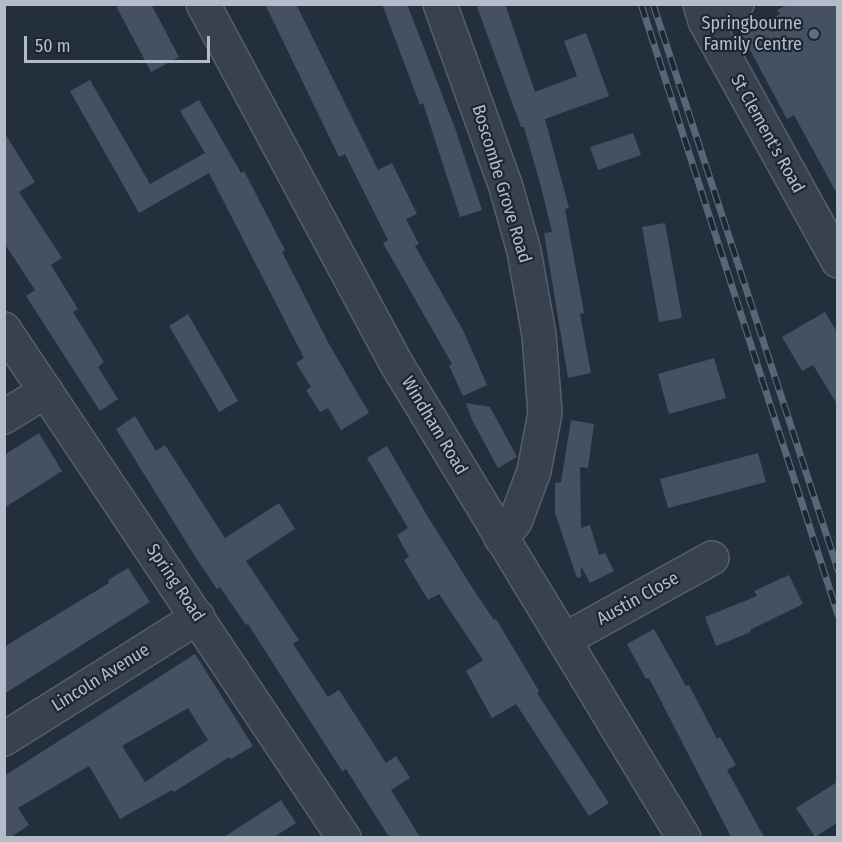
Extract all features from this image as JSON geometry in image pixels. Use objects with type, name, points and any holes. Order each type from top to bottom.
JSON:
[{"type":"street","name":"Windham Road","points":[[203,4],[396,363],[684,837]]},
{"type":"street","name":"Boscombe Grove Road","points":[[440,4],[506,187],[524,251],[540,335],[545,413],[534,471],[515,522],[501,538]]},
{"type":"street","points":[[702,13],[736,4]]},
{"type":"street","name":"St Clement's Road","points":[[702,13],[837,261]]},
{"type":"street","name":"Spring Road","points":[[4,329],[344,837]]},
{"type":"street","points":[[4,417],[46,391]]},
{"type":"street","name":"Austin Close","points":[[564,640],[712,558]]},
{"type":"street","name":"Lincoln Avenue","points":[[4,739],[198,617]]},
{"type":"building","points":[[115,4],[151,4],[179,57],[151,72]]},
{"type":"building","points":[[265,4],[296,4],[378,170],[392,163],[417,214],[406,219],[419,244],[415,246],[464,332],[487,385],[463,396],[449,366],[452,364],[383,243],[388,240],[345,154],[339,157]]},
{"type":"building","points":[[382,4],[407,4],[455,128],[482,210],[460,217],[423,103],[420,105]]},
{"type":"building","points":[[476,4],[505,4],[535,92],[577,76],[564,41],[586,33],[609,96],[545,119],[569,208],[565,209],[584,313],[580,314],[591,373],[568,378],[544,233],[552,232],[540,183],[524,127],[521,127]]},
{"type":"building","points":[[788,4],[837,4],[837,194],[794,115],[787,119],[742,35],[780,14],[777,10]]},
{"type":"building","points":[[90,80],[150,184],[205,153],[180,111],[199,100],[241,173],[244,171],[285,250],[282,252],[329,344],[369,413],[341,430],[328,408],[320,412],[306,390],[311,387],[296,363],[304,358],[209,173],[139,213],[70,91]]},
{"type":"building","points":[[4,132],[35,182],[19,192],[62,258],[51,265],[78,309],[73,312],[104,362],[98,367],[118,399],[100,411],[26,296],[35,290],[4,243]]},
{"type":"building","points":[[633,133],[641,155],[598,170],[590,147]]},
{"type":"building","points":[[665,223],[682,318],[659,322],[642,227]]},
{"type":"building","points":[[825,312],[837,332],[837,404],[813,365],[802,371],[782,337]]},
{"type":"building","points":[[188,314],[238,401],[219,412],[169,326]]},
{"type":"building","points":[[714,358],[726,398],[669,414],[658,374]]},
{"type":"building","points":[[466,403],[490,407],[517,457],[498,468],[472,420]]},
{"type":"building","points":[[135,416],[156,451],[165,445],[225,538],[279,503],[295,529],[246,561],[299,640],[293,644],[328,697],[339,690],[386,763],[396,756],[410,778],[391,790],[420,837],[389,837],[346,769],[342,771],[248,624],[246,625],[220,587],[217,589],[196,558],[116,429]]},
{"type":"building","points":[[571,420],[594,424],[588,468],[580,467],[581,528],[590,525],[599,555],[605,553],[614,571],[590,583],[581,566],[581,577],[577,578],[555,513],[555,483],[561,482]]},
{"type":"building","points":[[39,433],[62,471],[4,508],[4,455]]},
{"type":"building","points":[[387,446],[475,592],[494,620],[496,619],[539,691],[537,693],[609,803],[589,816],[516,704],[492,718],[466,671],[483,660],[439,594],[428,600],[404,560],[409,557],[397,535],[408,528],[367,458]]},
{"type":"building","points":[[758,453],[766,482],[668,508],[660,479]]},
{"type":"building","points":[[128,568],[150,602],[4,694],[4,647],[109,583],[108,580]]},
{"type":"building","points":[[789,575],[803,604],[750,630],[751,632],[716,646],[705,617],[757,596],[754,591]]},
{"type":"building","points":[[654,629],[686,686],[689,685],[717,739],[720,737],[736,765],[727,770],[764,837],[731,837],[649,678],[646,679],[627,644]]},
{"type":"building","points":[[195,654],[253,746],[231,759],[229,757],[174,792],[172,790],[120,819],[89,766],[18,808],[29,825],[11,837],[4,837],[4,776]],"holes":[[[188,708],[208,740],[145,782],[122,746]]]},
{"type":"building","points":[[837,782],[837,823],[815,837],[796,808]]},
{"type":"building","points":[[281,800],[296,823],[274,837],[224,837]]},
{"type":"railway","points":[[641,4],[838,615]]},
{"type":"railway","points":[[653,4],[838,570]]},
{"type":"place","name":"Springbourne Family Centre","points":[[814,34]]}]
